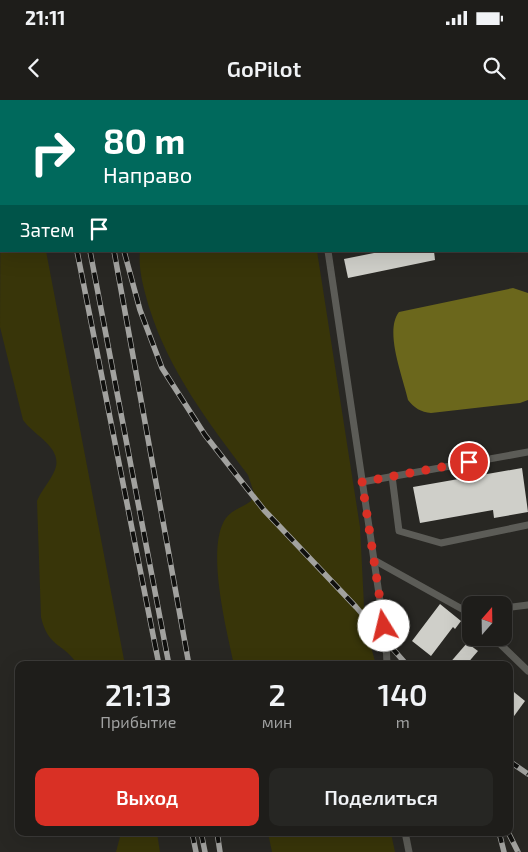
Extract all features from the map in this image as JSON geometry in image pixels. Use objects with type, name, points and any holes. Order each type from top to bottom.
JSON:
[{"type":"lane","points":[[328,252],[374,560],[387,661]]},
{"type":"lane","points":[[362,482],[528,454]]},
{"type":"lane","points":[[392,476],[399,531],[441,543],[528,525]]},
{"type":"lane","points":[[374,560],[462,608]]},
{"type":"lane","points":[[512,607],[528,604]]},
{"type":"lane","points":[[502,646],[528,672]]},
{"type":"lane","points":[[406,836],[409,852]]},
{"type":"shaded area","points":[[0,252],[46,252],[124,661],[75,661],[52,640],[44,627],[41,617],[37,501],[53,474],[56,457],[48,444],[23,420],[0,327]]},
{"type":"shaded area","points":[[140,252],[317,252],[360,527],[365,625],[375,661],[233,661],[223,611],[217,568],[217,548],[220,531],[226,518],[251,501],[254,493],[248,475],[204,415],[167,353],[145,293]]},
{"type":"shaded area","points":[[513,288],[528,293],[528,400],[520,403],[431,413],[421,411],[413,405],[408,400],[394,342],[393,331],[399,312]]},
{"type":"shaded area","points":[[120,836],[157,836],[160,852],[116,852]]},
{"type":"shaded area","points":[[269,836],[392,836],[395,852],[272,852]]},
{"type":"building","points":[[379,252],[434,252],[435,260],[348,278],[344,259]]},
{"type":"building","points":[[522,468],[528,512],[494,518],[493,510],[420,523],[413,487]]},
{"type":"building","points":[[440,604],[461,621],[455,629],[453,627],[431,656],[412,641]]},
{"type":"building","points":[[464,646],[471,646],[478,651],[469,661],[451,661]]},
{"type":"building","points":[[513,691],[525,701],[513,718]]},
{"type":"railway","points":[[77,252],[158,661]]},
{"type":"railway","points":[[90,252],[168,661]]},
{"type":"railway","points":[[114,252],[188,661]]},
{"type":"railway","points":[[124,252],[140,310],[162,368],[205,435],[264,510],[356,607],[403,661]]},
{"type":"railway","points":[[513,764],[528,774]]},
{"type":"railway","points":[[193,836],[196,852]]},
{"type":"railway","points":[[202,836],[205,852]]},
{"type":"railway","points":[[218,836],[220,852]]},
{"type":"railway","points":[[500,836],[504,852]]},
{"type":"railway","points":[[510,836],[518,852]]},
{"type":"route","points":[[384,626],[362,482],[469,462]]}]
